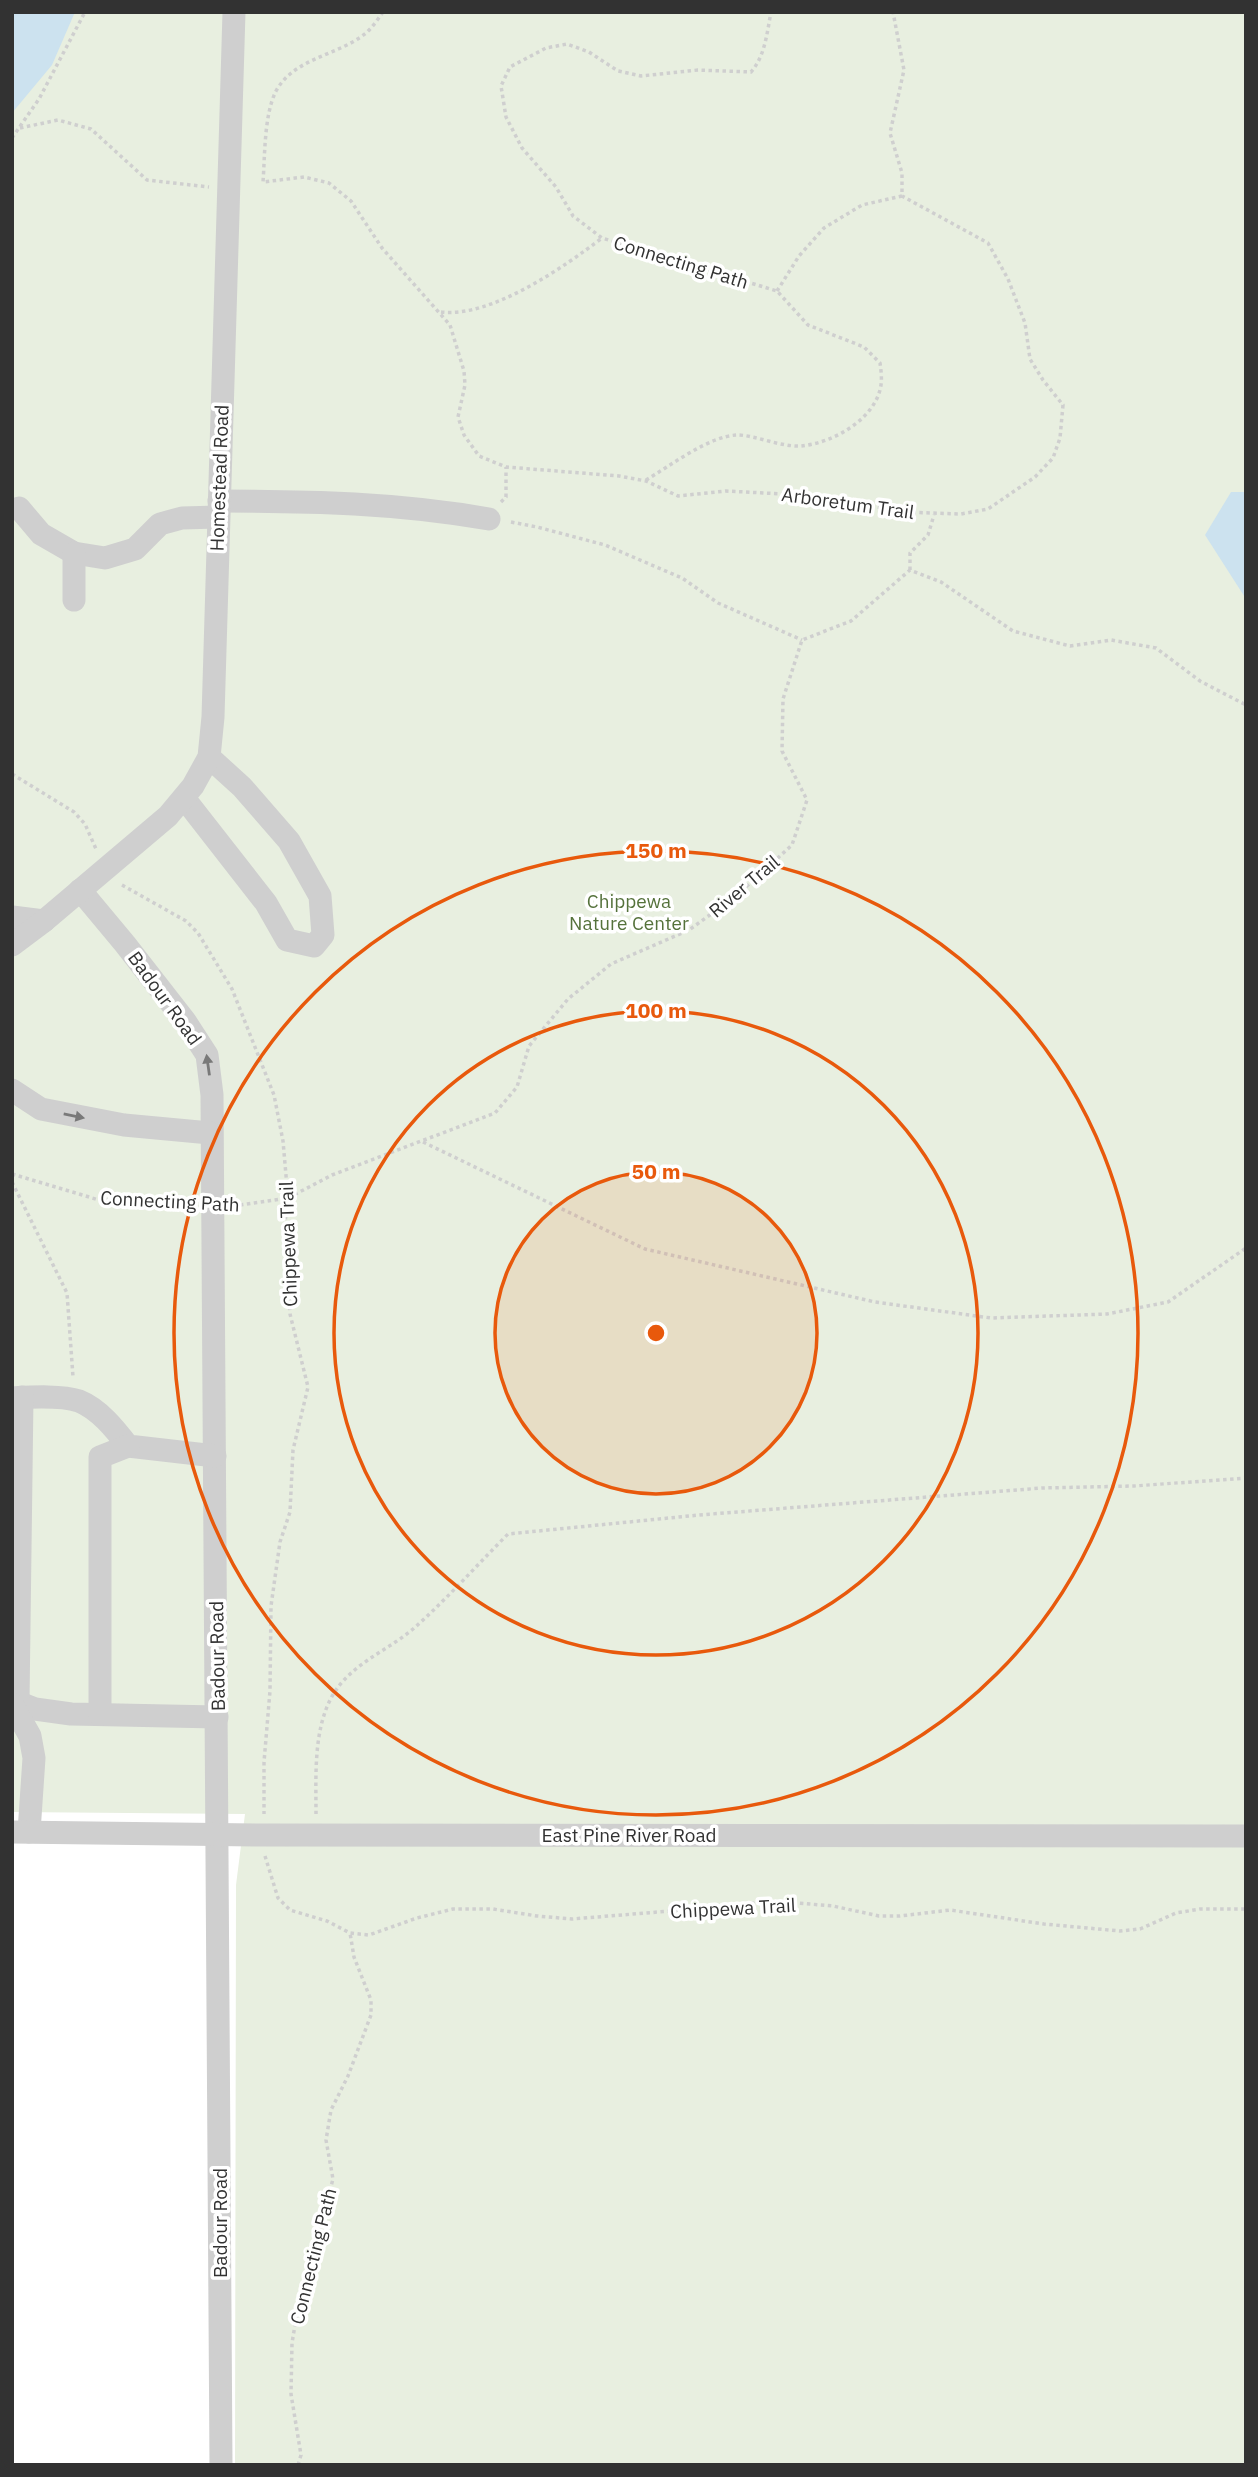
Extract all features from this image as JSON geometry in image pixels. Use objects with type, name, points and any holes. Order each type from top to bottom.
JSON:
[{"type":"street","name":"Homestead Road","points":[[12,946],[168,817],[193,786],[209,757],[213,717],[234,12]]},
{"type":"street","points":[[19,508],[41,534],[74,553],[105,558],[135,549],[160,524],[218,509],[326,501],[430,509],[489,519]]},
{"type":"street","points":[[74,553],[74,600]]},
{"type":"street","points":[[184,797],[266,903],[287,940],[314,946],[323,935],[320,897],[289,841],[242,787],[209,757]]},
{"type":"street","name":"Badour Road","points":[[80,890],[185,1021],[207,1055],[212,1095],[210,1133],[219,1835],[221,2465]]},
{"type":"street","points":[[12,917],[44,922]]},
{"type":"street","points":[[12,1090],[41,1109],[124,1125],[210,1133]]},
{"type":"street","points":[[34,1758],[30,1736],[14,1702],[17,1397],[78,1401],[107,1421],[128,1446]]},
{"type":"street","points":[[100,1714],[100,1457],[128,1446],[215,1456]]},
{"type":"street","points":[[14,1702],[35,1709],[71,1714],[217,1717]]},
{"type":"street","points":[[21,1832],[40,1738],[48,1726],[71,1714]]},
{"type":"street","name":"East Pine River Road","points":[[21,1832],[219,1835],[1246,1836]]},
{"type":"path","points":[[12,138],[39,99],[85,12]]},
{"type":"path","points":[[263,182],[267,125],[276,92],[295,69],[367,33],[383,12]]},
{"type":"path","name":"Connecting Path","points":[[771,12],[759,63],[751,72],[698,70],[641,76],[618,71],[589,52],[568,44],[546,48],[510,67],[501,86],[506,117],[522,148],[556,187],[573,216],[602,238],[777,291]]},
{"type":"path","points":[[646,481],[713,442],[737,435],[801,446],[827,439],[868,415],[882,384],[880,363],[864,347],[808,325],[777,291],[799,256],[824,228],[862,205],[902,196],[902,173],[890,133],[904,70],[893,12]]},
{"type":"path","name":"Arboretum Trail","points":[[20,128],[58,120],[91,129],[147,180],[200,188],[304,177],[329,183],[351,201],[382,248],[450,325],[461,357],[465,385],[458,417],[464,435],[480,456],[506,467],[619,476],[646,481],[678,496],[726,491],[821,496],[933,515],[988,509],[1035,477],[1053,458],[1060,438],[1063,405],[1030,359],[1025,323],[1007,279],[988,243],[902,196]]},
{"type":"path","points":[[439,312],[475,309],[518,293],[602,238]]},
{"type":"path","points":[[506,467],[506,497],[489,519],[537,527],[605,545],[682,578],[718,603],[802,640],[852,621],[910,570],[910,553],[928,535],[933,515]]},
{"type":"path","points":[[910,570],[941,582],[1013,631],[1070,646],[1111,640],[1156,648],[1200,681],[1246,705]]},
{"type":"path","name":"River Trail","points":[[288,1198],[332,1175],[495,1113],[517,1087],[529,1046],[568,999],[611,964],[689,930],[736,896],[792,845],[807,800],[782,751],[783,699],[802,640]]},
{"type":"path","name":"Chippewa Trail","points":[[12,774],[74,812],[85,824],[104,869],[114,881],[186,921],[198,933],[232,989],[274,1095],[283,1141],[288,1198],[284,1231],[290,1314],[308,1387],[293,1450],[290,1512],[280,1542],[272,1594],[264,1820]]},
{"type":"path","points":[[423,1142],[645,1250],[875,1302],[991,1318],[1107,1314],[1168,1302],[1246,1248]]},
{"type":"path","name":"Connecting Path","points":[[12,1174],[99,1200],[180,1199],[240,1207],[288,1198]]},
{"type":"path","points":[[12,1182],[67,1293],[73,1401]]},
{"type":"path","points":[[315,1835],[316,1773],[321,1724],[334,1693],[358,1665],[409,1631],[451,1595],[508,1534],[699,1515],[1042,1488],[1135,1486],[1246,1478]]},
{"type":"path","points":[[264,1851],[278,1898],[290,1910],[327,1921],[350,1933]]},
{"type":"path","name":"Chippewa Trail","points":[[350,1933],[369,1935],[453,1909],[494,1909],[572,1919],[733,1904],[786,1902],[833,1906],[879,1916],[950,1910],[1044,1924],[1120,1931],[1140,1928],[1175,1913],[1200,1909],[1246,1909]]},
{"type":"path","name":"Connecting Path","points":[[298,2465],[301,2455],[292,2394],[294,2333],[333,2179],[326,2140],[331,2110],[348,2077],[371,2015],[371,2000],[354,1957],[350,1933]]},
{"type":"green space","name":"Chippewa Nature Center","points":[[12,12],[1246,12],[1246,2465],[235,2465],[236,1885],[245,1814],[12,1812]]},
{"type":"water","points":[[12,12],[75,12],[52,65],[12,113]]},
{"type":"water","points":[[1231,492],[1246,492],[1246,599],[1205,535]]}]
